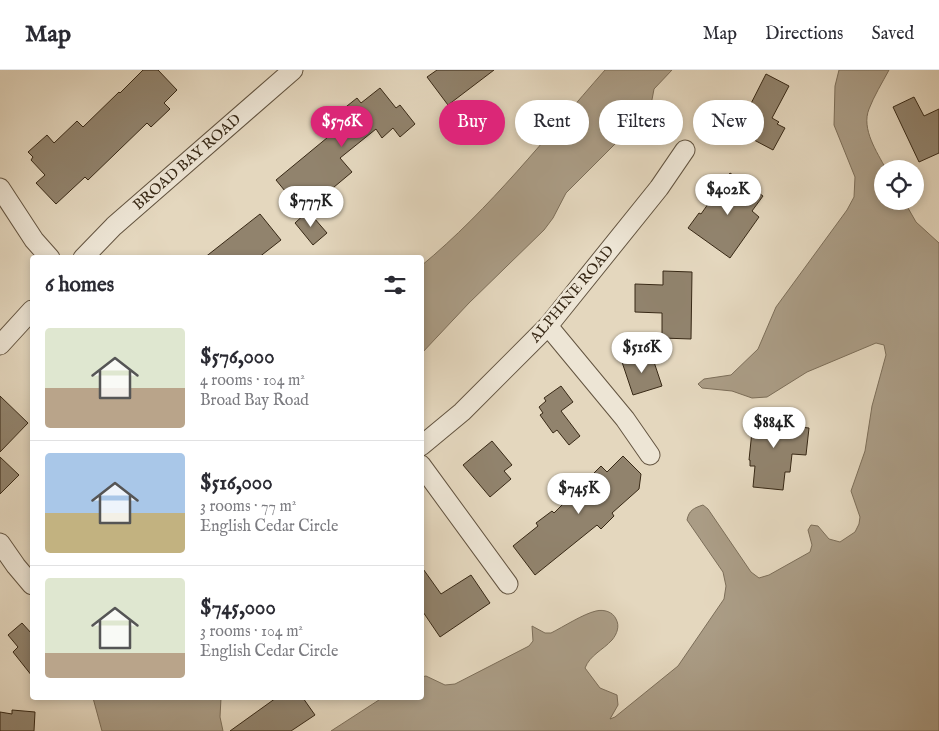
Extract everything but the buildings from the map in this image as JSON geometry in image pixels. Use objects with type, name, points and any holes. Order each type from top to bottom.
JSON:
[{"type":"street","name":"BROAD BAY ROAD","points":[[86,255],[114,226],[293,70]]},
{"type":"street","name":"ALPHINE ROAD","points":[[424,444],[462,412],[548,326],[659,188],[685,150]]},
{"type":"street","points":[[0,188],[34,240],[47,255]]},
{"type":"street","points":[[0,345],[30,312]]},
{"type":"street","points":[[548,326],[625,419],[650,455]]},
{"type":"street","points":[[424,469],[508,584]]},
{"type":"street","points":[[0,543],[30,584]]},
{"type":"shaded area","points":[[605,70],[672,70],[654,89],[652,100],[599,100],[599,145],[614,145],[566,193],[553,218],[544,230],[469,303],[424,351],[424,263],[471,221],[540,145],[589,145],[589,100],[579,100]]},
{"type":"shaded area","points":[[839,70],[889,70],[873,99],[867,117],[868,132],[881,160],[874,160],[874,210],[909,210],[916,222],[939,243],[939,731],[331,731],[379,700],[424,700],[424,676],[445,685],[455,684],[529,646],[533,641],[532,626],[545,633],[551,633],[585,615],[599,610],[608,612],[615,617],[618,624],[617,630],[612,640],[593,656],[585,668],[600,688],[617,695],[618,705],[610,719],[678,666],[724,599],[726,586],[723,572],[687,520],[692,510],[703,505],[708,509],[751,572],[759,578],[769,575],[810,552],[812,545],[808,530],[811,525],[818,526],[829,539],[840,542],[855,532],[860,517],[851,491],[865,451],[872,406],[886,355],[884,345],[876,343],[807,372],[767,397],[752,398],[732,391],[702,388],[698,384],[704,379],[731,375],[758,349],[776,307],[847,210],[854,197],[855,177],[834,125],[835,86]]},
{"type":"shaded area","points":[[94,700],[221,700],[220,717],[223,731],[102,731]]}]
